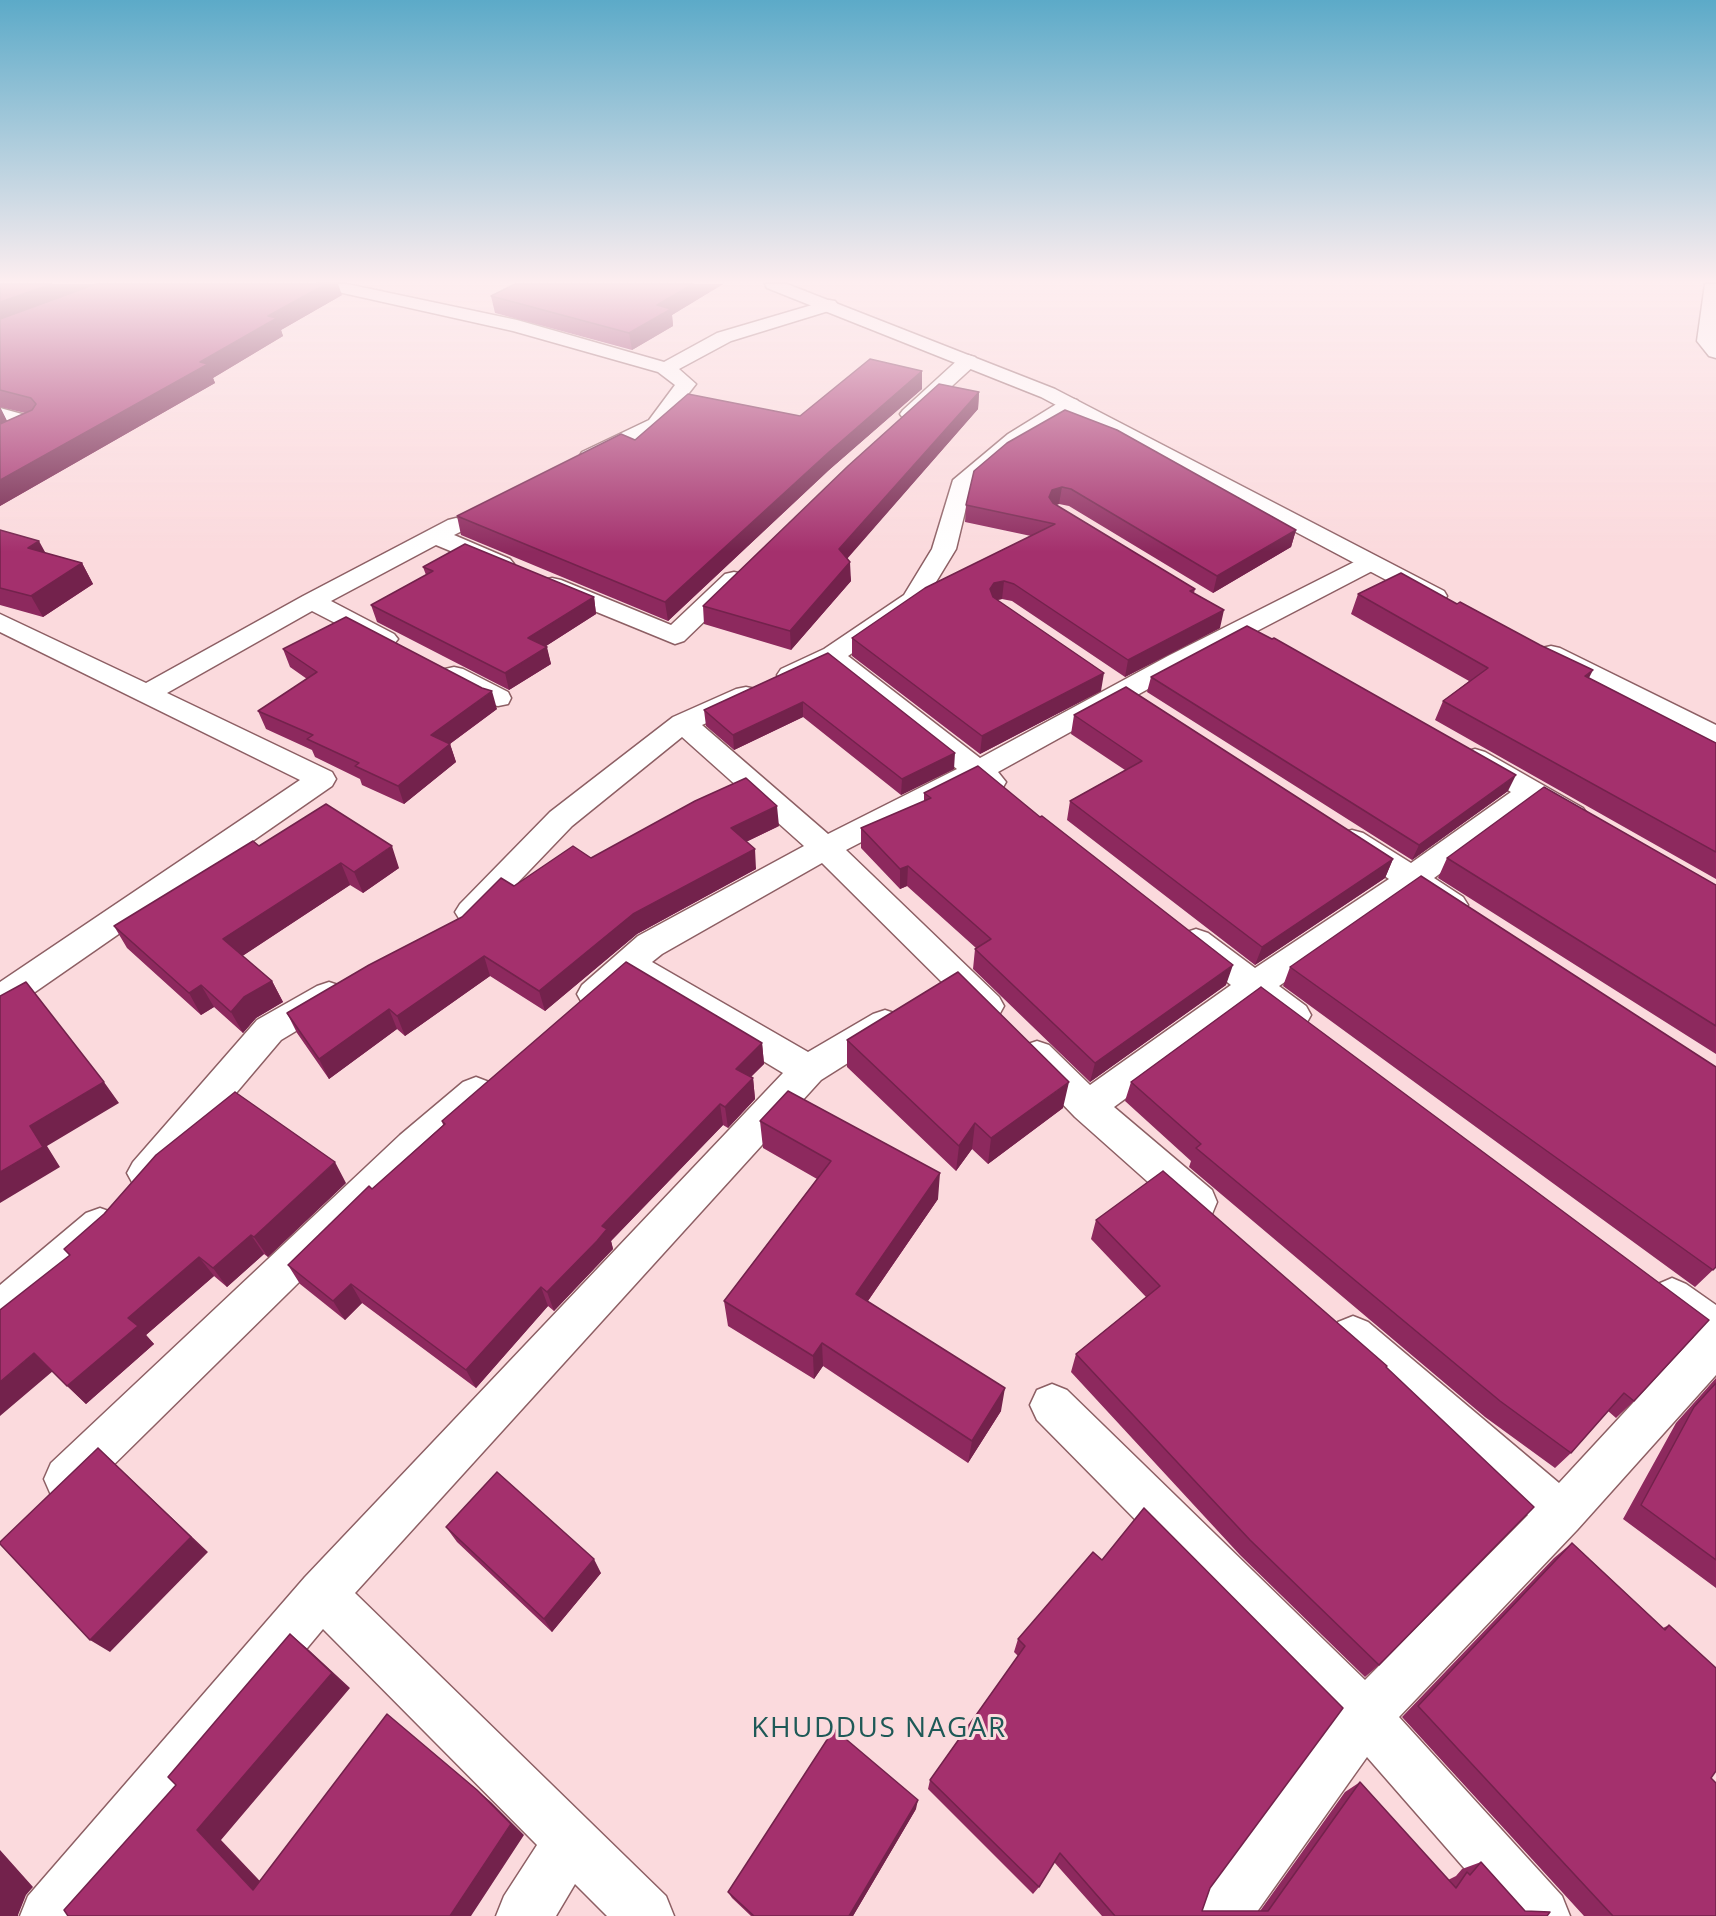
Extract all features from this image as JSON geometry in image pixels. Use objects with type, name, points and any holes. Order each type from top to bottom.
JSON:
[{"type":"street","points":[[575,464],[657,424],[669,404],[686,384],[672,373]]},
{"type":"street","points":[[891,431],[954,373]]},
{"type":"street","points":[[999,373],[1070,404],[1454,605]]},
{"type":"street","points":[[446,932],[457,927],[561,819],[683,723],[831,655],[913,600],[944,549],[961,485],[1015,438],[1070,404]]},
{"type":"street","points":[[0,414],[33,423],[0,440]]},
{"type":"street","points":[[146,694],[312,601],[475,515]]},
{"type":"street","points":[[435,536],[675,636],[749,565]]},
{"type":"street","points":[[566,1017],[650,945],[825,848],[1370,563]]},
{"type":"street","points":[[312,601],[405,650]]},
{"type":"street","points":[[1217,608],[1277,644]]},
{"type":"street","points":[[0,622],[322,779],[0,999]]},
{"type":"street","points":[[1527,642],[1716,736]]},
{"type":"street","points":[[831,655],[1014,799]]},
{"type":"street","points":[[436,666],[498,698]]},
{"type":"street","points":[[1095,672],[1153,711]]},
{"type":"street","points":[[683,723],[825,848],[935,993],[1011,1030],[1088,1106],[1219,1220]]},
{"type":"street","points":[[1450,744],[1593,826]]},
{"type":"street","points":[[1088,1106],[1254,986],[1411,879],[1532,791]]},
{"type":"street","points":[[1331,827],[1480,923]]},
{"type":"street","points":[[1170,921],[1318,1034]]},
{"type":"street","points":[[629,964],[808,1070]]},
{"type":"street","points":[[0,1311],[105,1220],[269,1030],[354,980]]},
{"type":"street","points":[[48,1916],[322,1594],[808,1070],[935,993]]},
{"type":"street","points":[[46,1500],[413,1146],[503,1070]]},
{"type":"street","points":[[1649,1279],[1716,1329]]},
{"type":"street","points":[[1325,1312],[1561,1514]]},
{"type":"street","points":[[1221,1916],[1365,1716],[1561,1514],[1716,1344]]},
{"type":"street","points":[[1052,1405],[1365,1716],[1542,1916]]},
{"type":"street","points":[[322,1594],[646,1916]]},
{"type":"street","points":[[524,1916],[570,1843]]},
{"type":"building","points":[[0,373],[191,373],[0,480],[0,424],[32,410],[36,404],[31,398],[0,390]]},
{"type":"building","points":[[852,373],[919,373],[829,452],[665,602],[457,516],[621,434],[635,440],[688,394],[800,416]]},
{"type":"building","points":[[939,384],[979,392],[839,549],[850,562],[790,631],[703,606],[848,466]]},
{"type":"building","points":[[1065,410],[1117,430],[1296,530],[1217,576],[1071,489],[1062,487],[1052,490],[1049,497],[1053,503],[1195,589],[1190,591],[1224,610],[1128,660],[1014,584],[1004,581],[994,583],[990,589],[993,597],[1104,673],[982,736],[852,638],[925,588],[1055,524],[966,505],[974,471],[1007,443]]},
{"type":"building","points":[[0,530],[39,541],[28,548],[82,563],[31,596],[0,588]]},
{"type":"building","points":[[465,544],[594,597],[528,638],[547,647],[505,673],[371,605],[433,571],[423,567]]},
{"type":"building","points":[[1401,573],[1457,604],[1460,602],[1540,645],[1593,670],[1585,676],[1716,743],[1716,852],[1443,701],[1488,668],[1358,594]]},
{"type":"building","points":[[346,617],[482,688],[492,691],[431,735],[450,744],[398,786],[355,766],[359,763],[307,739],[313,735],[258,711],[317,672],[283,649]]},
{"type":"building","points":[[1247,626],[1274,638],[1516,775],[1419,845],[1151,677]]},
{"type":"building","points":[[828,653],[955,753],[902,779],[803,702],[733,735],[704,710]]},
{"type":"building","points":[[1126,687],[1393,859],[1262,947],[1070,801],[1142,761],[1074,715]]},
{"type":"building","points":[[978,766],[1040,817],[1042,816],[1233,965],[1095,1063],[975,949],[991,939],[908,866],[900,869],[861,828],[931,798],[924,793]]},
{"type":"building","points":[[746,778],[777,806],[731,828],[755,849],[633,914],[539,991],[484,956],[397,1016],[389,1009],[319,1059],[287,1013],[369,965],[462,917],[501,878],[514,886],[573,846],[591,858],[695,801]]},
{"type":"building","points":[[1544,787],[1716,885],[1716,1026],[1447,858]]},
{"type":"building","points":[[326,804],[392,846],[354,872],[341,863],[223,939],[272,981],[244,997],[231,1012],[201,985],[189,993],[114,926],[253,841],[259,846]]},
{"type":"building","points":[[1421,876],[1716,1067],[1716,1267],[1713,1270],[1290,967]]},
{"type":"building","points":[[626,962],[762,1043],[736,1069],[753,1078],[725,1107],[720,1104],[602,1226],[607,1229],[597,1241],[547,1292],[541,1287],[466,1370],[351,1284],[333,1301],[288,1265],[369,1186],[372,1189],[445,1124],[442,1121]]},
{"type":"building","points":[[958,972],[1069,1082],[991,1138],[975,1123],[959,1146],[847,1040]]},
{"type":"building","points":[[26,982],[104,1082],[30,1126],[43,1147],[0,1172],[0,996]]},
{"type":"building","points":[[1261,987],[1709,1320],[1634,1401],[1624,1393],[1571,1453],[1500,1401],[1196,1148],[1201,1144],[1131,1082]]},
{"type":"building","points":[[788,1091],[940,1173],[856,1294],[1005,1388],[972,1441],[822,1343],[813,1356],[724,1301],[831,1161],[760,1121]]},
{"type":"building","points":[[235,1092],[335,1162],[254,1237],[251,1235],[213,1268],[199,1257],[128,1318],[138,1326],[67,1386],[34,1353],[0,1382],[0,1310],[70,1255],[64,1249],[104,1214],[156,1155]]},
{"type":"building","points":[[1163,1171],[1387,1366],[1534,1507],[1379,1665],[1250,1540],[1076,1354],[1160,1286],[1096,1220]]},
{"type":"building","points":[[1716,1383],[1716,1560],[1641,1505],[1694,1407]]},
{"type":"building","points":[[98,1448],[191,1537],[90,1640],[0,1542]]},
{"type":"building","points":[[497,1472],[594,1559],[544,1619],[446,1527]]},
{"type":"building","points":[[1144,1508],[1343,1708],[1210,1888],[1202,1911],[1268,1911],[1360,1782],[1456,1888],[1467,1872],[1470,1875],[1481,1862],[1525,1911],[1550,1912],[1547,1916],[1115,1916],[1060,1853],[1039,1887],[930,1780],[1025,1646],[1018,1639],[1093,1552],[1102,1560]]},
{"type":"building","points":[[1572,1543],[1665,1630],[1669,1625],[1716,1668],[1716,1771],[1711,1778],[1716,1783],[1716,1916],[1613,1916],[1418,1706]]},
{"type":"building","points":[[290,1634],[332,1673],[197,1830],[253,1890],[387,1714],[477,1790],[511,1824],[450,1916],[68,1916],[64,1910],[176,1785],[168,1777]]},
{"type":"building","points":[[834,1729],[918,1800],[849,1916],[754,1916],[728,1892]]},
{"type":"district","name":"KHUDDUS NAGAR","points":[[879,1729]]}]
